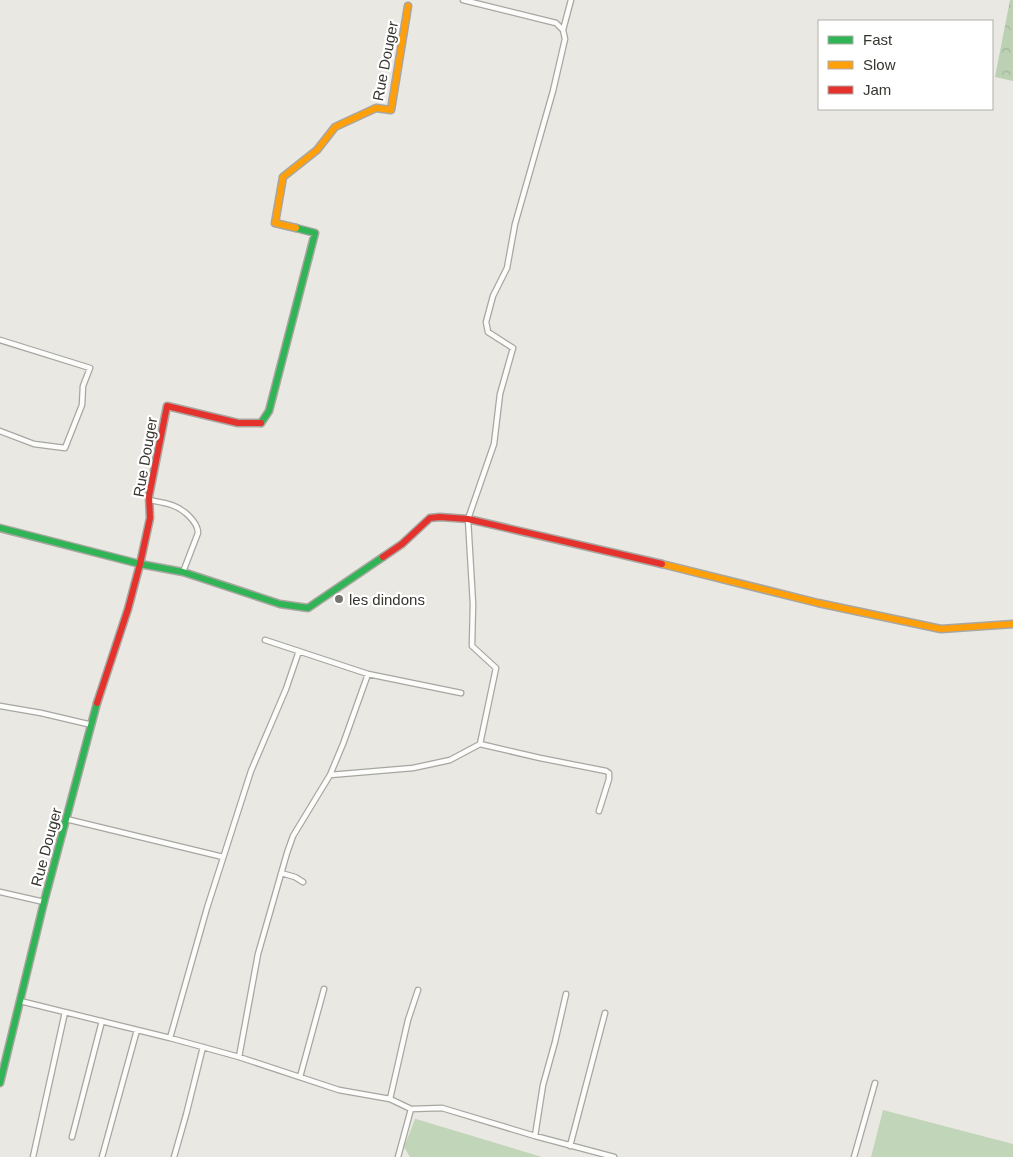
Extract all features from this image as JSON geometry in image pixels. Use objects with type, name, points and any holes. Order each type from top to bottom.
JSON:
[{"type":"street","points":[[463,0],[556,23],[563,30]]},
{"type":"street","points":[[480,744],[496,668],[472,646],[473,604],[468,518],[494,444],[500,394],[513,348],[488,332],[486,322],[493,296],[507,268],[515,224],[553,91],[565,39],[563,30],[571,0]]},
{"type":"street","name":"Rue Douger","points":[[0,1083],[66,819],[140,564],[150,518],[149,500],[167,406],[238,423],[261,424],[269,411],[315,233],[275,223],[283,177],[317,150],[335,127],[376,108],[391,110],[408,6]]},
{"type":"street","points":[[0,340],[90,368],[83,386],[82,405],[66,448],[34,444],[0,431]]},
{"type":"street","points":[[149,500],[176,506],[194,521],[197,526],[198,533],[183,572]]},
{"type":"street","points":[[0,528],[140,564],[183,572],[280,604],[308,608],[402,544],[430,518],[468,518],[730,580],[818,603],[942,629],[1013,624]]},
{"type":"street","points":[[265,640],[368,674],[461,693]]},
{"type":"street","points":[[170,1038],[223,857],[251,771],[286,689],[299,651]]},
{"type":"street","points":[[239,1057],[258,954],[281,873],[294,836],[330,775],[368,674]]},
{"type":"street","points":[[0,706],[92,725]]},
{"type":"street","points":[[330,775],[413,768],[450,760],[480,744],[606,771],[609,773],[609,778],[599,811]]},
{"type":"street","points":[[66,819],[223,857]]},
{"type":"street","points":[[281,873],[295,877],[303,882]]},
{"type":"street","points":[[0,892],[44,902]]},
{"type":"street","points":[[300,1077],[324,989]]},
{"type":"street","points":[[390,1099],[408,1020],[418,990]]},
{"type":"street","points":[[535,1136],[543,1085],[566,994]]},
{"type":"street","points":[[20,1001],[203,1047],[339,1090],[390,1099],[411,1109],[442,1108],[614,1157]]},
{"type":"street","points":[[32,1157],[65,1012]]},
{"type":"street","points":[[570,1146],[605,1013]]},
{"type":"street","points":[[72,1137],[102,1021]]},
{"type":"street","points":[[102,1157],[137,1030]]},
{"type":"street","points":[[174,1157],[203,1047]]},
{"type":"street","points":[[854,1157],[875,1083]]},
{"type":"street","points":[[398,1157],[411,1109]]},
{"type":"green space","points":[[1010,0],[1013,0],[1013,81],[995,77]]},
{"type":"green space","points":[[883,1110],[1013,1144],[1013,1157],[871,1157]]},
{"type":"green space","points":[[415,1119],[542,1157],[410,1157],[404,1147]]},
{"type":"traffic: fast","points":[[261,423],[269,411],[315,233],[296,228]]},
{"type":"traffic: fast","points":[[0,528],[140,564],[183,572],[280,604],[308,608],[383,557]]},
{"type":"traffic: fast","points":[[0,1083],[44,902],[97,703]]},
{"type":"traffic: slow","points":[[296,228],[275,223],[283,177],[317,150],[335,127],[376,108],[391,110],[408,6]]},
{"type":"traffic: slow","points":[[662,564],[818,603],[941,629],[1013,624]]},
{"type":"traffic: jam","points":[[97,703],[128,609],[140,564],[150,518],[149,496],[167,406],[238,423],[261,423]]},
{"type":"traffic: jam","points":[[383,557],[402,544],[430,518],[440,517],[468,519],[662,564]]},
{"type":"place","name":"les dindons","points":[[339,599]]}]
